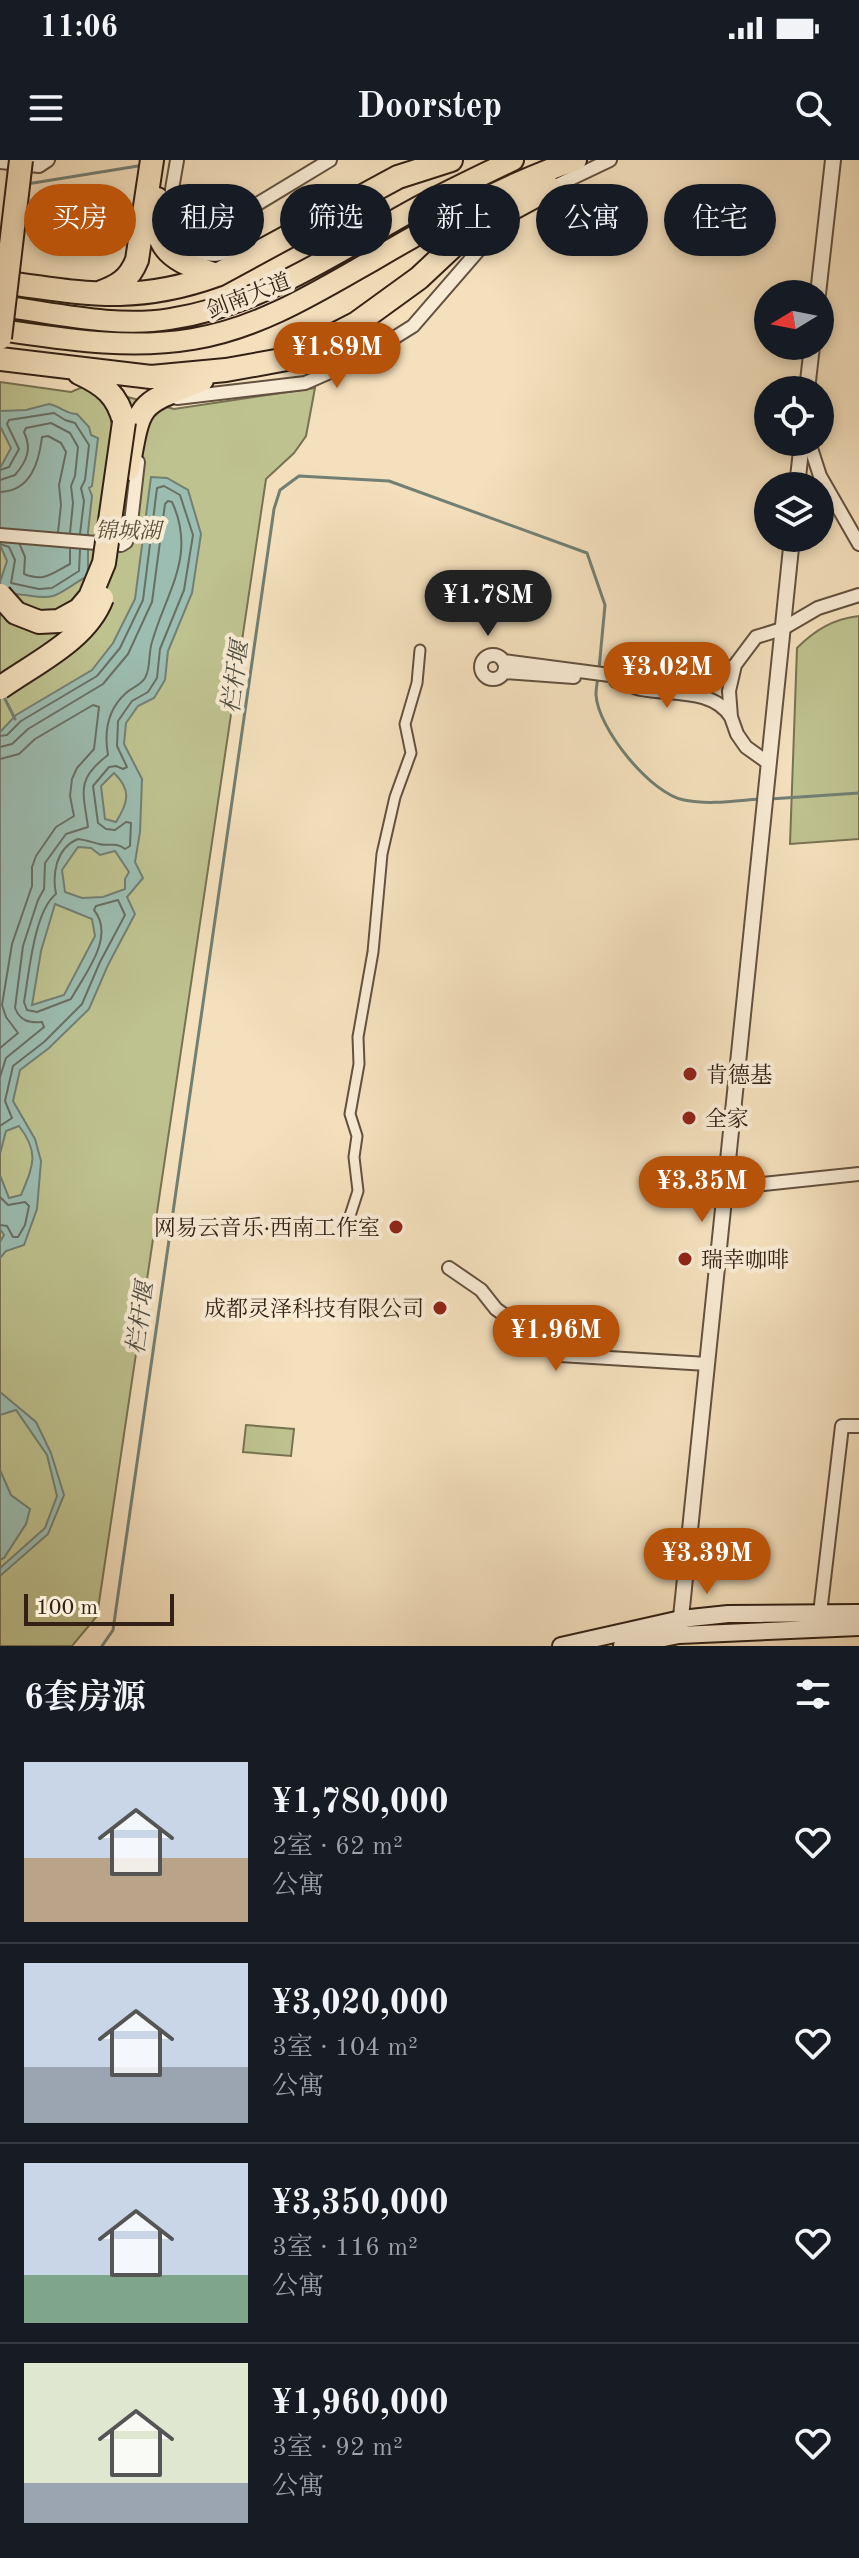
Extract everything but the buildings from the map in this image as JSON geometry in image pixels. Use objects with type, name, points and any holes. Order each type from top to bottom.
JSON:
[{"type":"highway","points":[[0,338],[21,160]]},
{"type":"highway","points":[[93,295],[120,286],[133,270],[152,160]]},
{"type":"highway","points":[[162,160],[155,217],[159,236],[181,264],[217,275]]},
{"type":"highway","points":[[0,282],[93,295],[125,296],[187,286],[217,275],[398,177],[451,160]]},
{"type":"highway","name":"剑南大道","points":[[0,306],[142,321],[169,320],[244,300],[292,278],[404,215],[513,160]]},
{"type":"highway","name":"剑南大道","points":[[0,330],[129,344],[164,343],[232,331],[286,309],[499,190],[576,160]]},
{"type":"highway","points":[[0,359],[151,377],[226,370],[287,359],[357,323],[419,278],[467,233],[536,196]]},
{"type":"highway","points":[[0,595],[16,613],[39,622],[59,621],[79,610],[90,597],[104,563],[124,422],[120,405],[103,384],[63,366]]},
{"type":"highway","points":[[0,688],[63,645],[82,629],[99,606],[111,574],[138,416],[150,401],[226,370]]},
{"type":"main road","points":[[622,1646],[728,1614],[859,1613]]},
{"type":"main road","points":[[561,1646],[680,1627],[859,1627]]},
{"type":"street","points":[[0,162],[39,166],[48,160]]},
{"type":"street","points":[[177,160],[170,201],[171,226],[182,243],[195,252],[219,254],[249,239],[236,217],[330,160]]},
{"type":"street","points":[[559,184],[610,160]]},
{"type":"street","points":[[819,280],[831,163]]},
{"type":"street","points":[[0,535],[95,544],[121,545],[126,542],[142,433],[146,421],[164,401],[305,383],[362,358],[413,326],[489,235],[517,209],[536,197]]},
{"type":"street","points":[[814,456],[826,489],[859,544]]},
{"type":"street","points":[[680,1627],[790,552]]},
{"type":"street","points":[[503,666],[617,678],[642,674],[700,682],[724,676],[756,637],[782,629],[818,608],[859,595]]},
{"type":"street","points":[[347,1225],[358,1191],[354,1157],[357,1136],[350,1114],[359,1064],[358,1037],[373,952],[382,854],[395,797],[411,753],[405,724],[417,683],[420,650]]},
{"type":"street","points":[[735,665],[729,691],[731,717],[737,734],[767,769]]},
{"type":"street","points":[[617,678],[638,689],[705,697],[722,705],[731,717]]},
{"type":"street","points":[[725,1188],[859,1174]]},
{"type":"street","points":[[449,1268],[481,1290],[496,1309],[560,1355],[707,1364]]},
{"type":"street","points":[[819,1629],[842,1426],[859,1426]]},
{"type":"green space","name":"锦城湖","points":[[0,382],[71,392],[85,386],[174,409],[315,388],[306,436],[294,453],[266,479],[97,1616],[72,1646],[0,1646]]},
{"type":"green space","points":[[859,616],[859,839],[790,844],[797,648],[825,626]]},
{"type":"green space","points":[[246,1425],[294,1429],[291,1456],[243,1452]]},
{"type":"water","points":[[49,404],[77,414],[89,427],[91,435],[98,438],[92,486],[89,488],[92,496],[88,576],[53,596],[16,594],[0,597],[0,582],[7,561],[0,545],[0,468],[11,448],[0,426],[0,411],[26,410]]},
{"type":"water","name":"锦城湖","points":[[151,477],[167,478],[188,490],[201,534],[192,593],[168,651],[165,680],[154,698],[138,706],[126,723],[124,744],[142,779],[140,832],[135,862],[143,878],[127,897],[135,914],[89,1009],[49,1048],[20,1070],[13,1101],[35,1139],[41,1161],[37,1209],[24,1245],[6,1251],[0,1258],[0,1242],[4,1235],[0,1229],[0,1175],[9,1198],[21,1195],[29,1176],[32,1152],[19,1126],[6,1131],[0,1154],[0,732],[16,715],[92,670],[113,643],[135,599]],"holes":[[[114,773],[126,791],[123,809],[116,822],[105,819],[101,786]],[[78,847],[91,848],[100,855],[115,851],[129,872],[125,889],[103,897],[82,898],[65,892],[62,870]],[[55,904],[92,919],[95,936],[64,995],[32,1005],[41,951]]]},
{"type":"water","points":[[0,1392],[36,1422],[51,1453],[64,1495],[48,1534],[0,1576],[0,1568],[45,1528],[57,1496],[47,1455],[16,1410],[0,1415]]},
{"type":"water","points":[[0,1470],[11,1495],[30,1509],[26,1524],[0,1560]]},
{"type":"waterway","points":[[27,184],[138,166]]},
{"type":"waterway","name":"栏杆堰","points":[[102,1646],[113,1630],[274,509],[280,490],[299,476],[389,481],[587,553],[605,605],[599,669]]},
{"type":"waterway","name":"栏杆堰","points":[[598,677],[596,695],[606,725],[628,758],[657,786],[684,800],[722,802],[759,799]]},
{"type":"waterway","points":[[4,697],[15,719]]},
{"type":"waterway","name":"栏杆堰","points":[[770,799],[859,793]]},
{"type":"place","name":"肯德基","points":[[690,1074]]},
{"type":"place","name":"全家","points":[[689,1118]]},
{"type":"place","name":"网易云音乐·西南工作室","points":[[396,1227]]},
{"type":"place","name":"瑞幸咖啡","points":[[685,1259]]},
{"type":"place","name":"成都灵泽科技有限公司","points":[[440,1308]]}]
